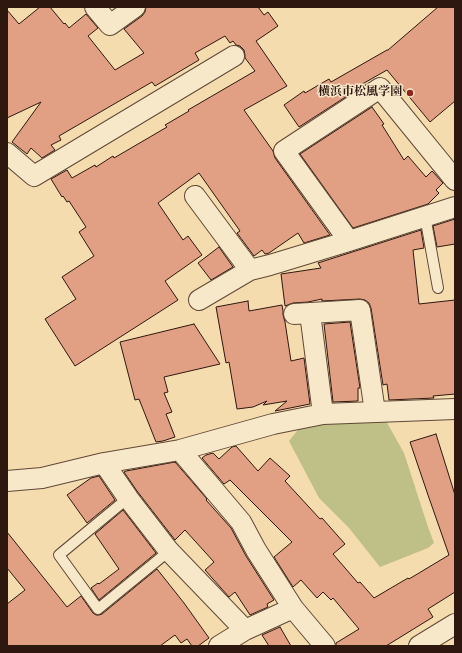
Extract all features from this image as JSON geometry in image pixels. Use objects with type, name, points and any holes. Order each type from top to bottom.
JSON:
[{"type":"street","points":[[95,7],[110,25],[135,7]]},
{"type":"street","points":[[7,153],[34,176],[234,56]]},
{"type":"street","points":[[349,241],[284,150],[380,88],[455,180]]},
{"type":"street","points":[[195,196],[250,270]]},
{"type":"street","points":[[199,300],[250,270],[349,241],[455,207]]},
{"type":"street","points":[[323,414],[302,313],[360,310],[375,412]]},
{"type":"street","points":[[7,481],[42,478],[104,463],[180,450],[273,424],[323,414],[455,409]]},
{"type":"street","points":[[180,450],[241,522],[256,550],[293,608],[325,646]]},
{"type":"street","points":[[104,463],[128,498],[169,551],[245,630]]},
{"type":"street","points":[[219,646],[245,630],[293,608]]},
{"type":"street","points":[[419,646],[455,624]]},
{"type":"lane","points":[[425,216],[438,288]]},
{"type":"lane","points":[[128,498],[59,555],[98,609],[169,551]]},
{"type":"green space","points":[[386,421],[404,453],[434,543],[428,548],[380,567],[349,528],[319,498],[289,441],[301,426]]},
{"type":"building","points":[[40,7],[50,7],[69,28],[86,14],[98,28],[88,36],[115,70],[144,53],[124,29],[142,16],[146,7],[258,7],[264,15],[268,12],[278,26],[256,41],[287,86],[244,110],[273,151],[275,158],[330,235],[304,243],[298,233],[269,253],[265,254],[262,250],[254,256],[237,233],[240,231],[199,173],[158,203],[183,240],[188,236],[202,255],[165,281],[178,300],[75,366],[45,319],[76,299],[62,277],[94,256],[79,232],[86,227],[69,201],[67,202],[63,196],[62,197],[51,179],[67,170],[72,178],[95,165],[96,167],[113,156],[114,158],[167,127],[165,125],[189,111],[188,110],[255,71],[245,58],[244,50],[233,41],[230,43],[225,36],[195,53],[199,60],[155,86],[152,82],[59,136],[61,140],[51,145],[55,150],[42,158],[31,148],[27,154],[12,142],[41,102],[7,118],[7,10],[19,24]]},
{"type":"building","points":[[438,7],[455,7],[455,101],[430,122],[387,70],[357,87],[358,89],[299,127],[284,105],[304,91],[305,93],[329,79],[331,82],[388,50]]},
{"type":"building","points":[[372,107],[384,124],[382,125],[404,160],[408,156],[426,177],[432,171],[443,183],[436,190],[439,193],[428,204],[353,228],[300,154]]},
{"type":"building","points":[[455,219],[455,244],[437,247],[433,226]]},
{"type":"building","points":[[421,230],[424,248],[413,250],[419,304],[455,300],[455,394],[433,396],[434,398],[389,400],[387,384],[383,385],[369,303],[360,299],[322,301],[322,299],[293,303],[285,306],[281,274],[321,268],[318,263]]},
{"type":"building","points":[[219,247],[233,267],[211,280],[198,263]]},
{"type":"building","points":[[248,301],[249,311],[282,305],[291,361],[304,358],[310,404],[275,411],[287,401],[263,405],[267,401],[253,407],[237,409],[229,362],[226,363],[216,307]]},
{"type":"building","points":[[350,322],[360,388],[358,388],[358,401],[333,402],[324,324]]},
{"type":"building","points":[[194,324],[220,364],[164,377],[168,392],[164,393],[172,412],[166,414],[175,437],[156,442],[139,399],[135,400],[120,342]]},
{"type":"building","points":[[436,434],[455,495],[455,592],[428,609],[433,617],[386,646],[336,646],[336,643],[359,629],[333,598],[331,600],[323,592],[317,598],[301,580],[293,587],[274,557],[292,542],[230,480],[224,484],[202,458],[213,453],[219,459],[232,447],[236,446],[258,471],[270,458],[290,476],[285,481],[320,519],[322,518],[345,544],[333,554],[358,583],[360,582],[374,598],[449,555],[410,442]]},
{"type":"building","points":[[175,462],[231,528],[246,556],[274,600],[267,604],[268,607],[250,615],[235,592],[229,597],[205,570],[214,562],[185,530],[175,540],[124,472]]},
{"type":"building","points":[[99,476],[115,500],[87,523],[67,495],[91,478]]},
{"type":"building","points":[[123,510],[156,553],[99,600],[91,588],[119,569],[95,534]]},
{"type":"building","points":[[7,532],[67,607],[81,596],[93,613],[96,615],[102,614],[157,569],[209,638],[198,646],[192,646],[187,639],[181,643],[175,635],[160,646],[7,646],[7,604],[25,590],[7,568]]},
{"type":"building","points":[[280,627],[291,646],[269,646],[262,635]]},
{"type":"place","name":"横浜市松風学園","points":[[410,93]]}]
